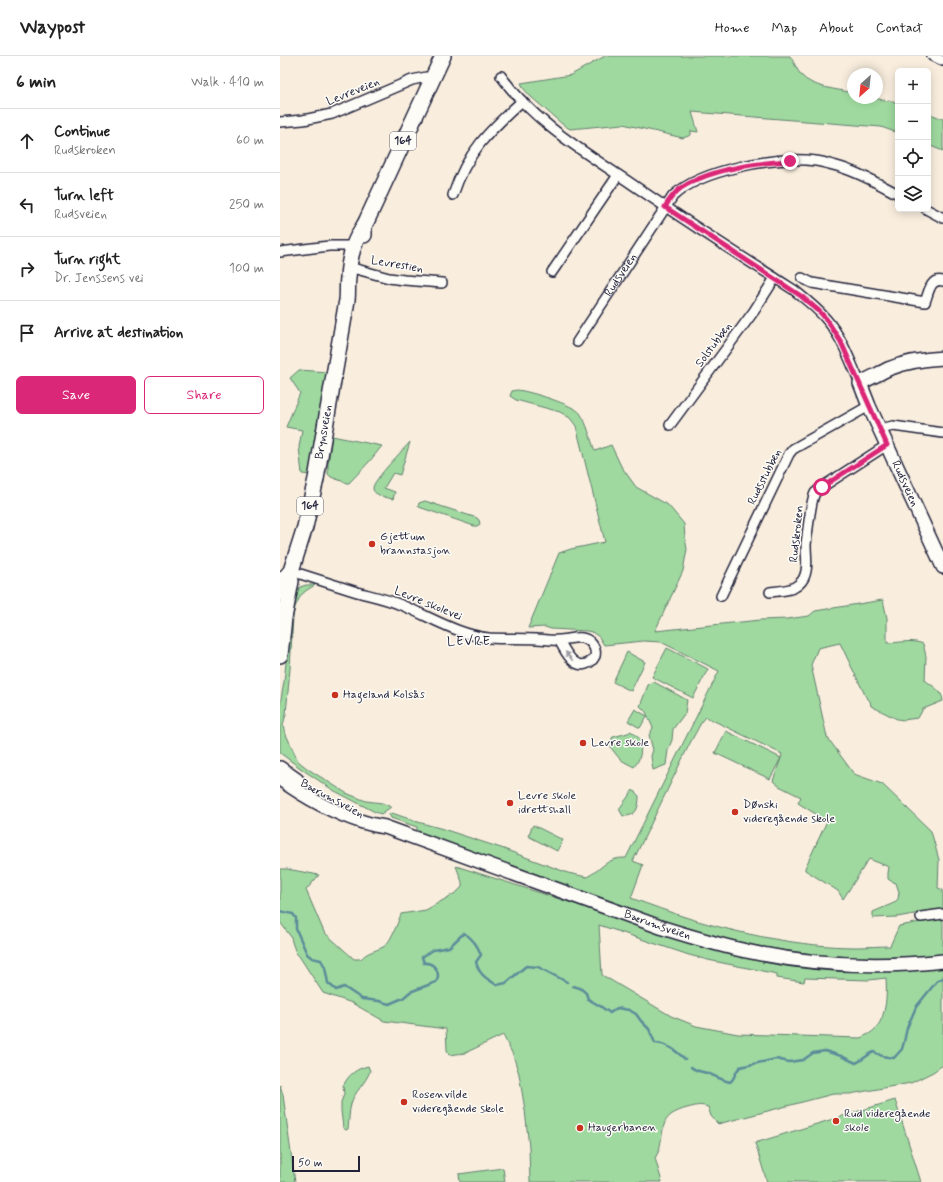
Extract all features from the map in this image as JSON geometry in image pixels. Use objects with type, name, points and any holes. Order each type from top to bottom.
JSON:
[{"type":"main road","name":"Brynsveien","points":[[280,655],[282,617],[291,581],[291,571],[308,517],[316,479],[348,290],[353,280],[352,268],[357,246],[364,238],[364,226],[443,56]]},
{"type":"main road","points":[[860,383],[901,365],[919,360],[943,358]]},
{"type":"main road","name":"Rudsveien","points":[[860,383],[869,406],[943,568]]},
{"type":"main road","name":"Brynsveien","points":[[280,593],[285,578],[291,571]]},
{"type":"main road","name":"Bærumsveien","points":[[280,768],[310,789],[385,827],[663,928],[727,947],[793,959],[838,963],[896,964],[943,961]]},
{"type":"main road","name":"Bærumsveien","points":[[280,779],[312,800],[336,812],[363,822],[385,827]]},
{"type":"street","points":[[932,56],[943,61]]},
{"type":"street","name":"Rudsveien","points":[[501,76],[522,101],[541,120],[566,140],[665,207],[775,278],[801,296],[819,311],[827,320],[841,342],[860,383]]},
{"type":"street","name":"Levreveien","points":[[280,122],[303,120],[326,115],[349,107],[412,80],[426,78],[432,80]]},
{"type":"street","points":[[452,195],[457,181],[473,152],[487,134],[522,101]]},
{"type":"street","points":[[665,207],[680,189],[699,179],[735,168],[790,161],[816,161],[839,166],[895,192]]},
{"type":"street","points":[[552,272],[618,175]]},
{"type":"street","name":"Rudsveien","points":[[577,342],[665,207]]},
{"type":"street","points":[[931,212],[943,218]]},
{"type":"street","points":[[280,252],[329,246],[357,246]]},
{"type":"street","name":"Levrestien","points":[[352,268],[389,278],[442,283]]},
{"type":"street","name":"Solstubben","points":[[670,425],[754,312],[775,278]]},
{"type":"street","points":[[802,278],[812,283],[925,302],[932,283],[936,281],[943,281]]},
{"type":"street","name":"Rudsstubben","points":[[722,596],[789,454],[793,449],[869,406]]},
{"type":"street","points":[[880,428],[893,426],[943,433]]},
{"type":"street","name":"Rudskroken","points":[[770,592],[782,591],[791,588],[799,584],[805,576],[806,544],[812,501],[815,493],[887,445]]},
{"type":"street","name":"Levre skolevei","points":[[291,571],[358,592],[383,598],[473,635],[488,638],[559,640]]},
{"type":"street","points":[[921,917],[941,914]]},
{"type":"green space","points":[[605,56],[790,56],[801,75],[812,83],[847,92],[847,104],[883,104],[883,100],[895,102],[895,132],[881,127],[692,112],[698,132],[691,131],[691,135],[683,138],[623,124],[570,129],[562,124],[530,96],[521,83],[571,75]]},
{"type":"green space","points":[[931,114],[943,119],[943,151],[931,146]]},
{"type":"green space","points":[[299,370],[328,372],[310,475],[302,474],[299,447],[302,430],[286,427],[300,393],[290,378]]},
{"type":"green space","points":[[517,390],[551,399],[569,406],[580,413],[589,432],[595,451],[611,445],[621,466],[636,487],[668,505],[684,524],[687,549],[683,571],[655,631],[760,620],[787,619],[809,616],[815,611],[883,600],[887,618],[887,643],[910,641],[923,644],[926,656],[925,680],[937,689],[943,697],[943,701],[923,709],[918,718],[903,720],[897,719],[871,706],[870,701],[866,697],[840,643],[818,648],[811,665],[827,737],[854,774],[882,784],[931,831],[939,860],[938,888],[943,890],[943,909],[897,917],[873,918],[873,912],[894,903],[898,899],[899,892],[896,883],[888,879],[889,867],[869,859],[843,899],[838,891],[805,870],[827,821],[798,803],[801,797],[779,786],[773,781],[782,754],[706,717],[689,745],[633,861],[643,865],[631,898],[688,918],[729,929],[814,945],[856,947],[890,946],[899,926],[943,918],[943,954],[856,957],[798,952],[741,943],[713,936],[635,911],[623,905],[417,832],[417,827],[391,818],[389,814],[392,813],[501,848],[568,873],[587,877],[609,861],[619,858],[626,858],[719,671],[661,642],[644,641],[604,645],[599,637],[592,632],[551,629],[545,627],[528,628],[559,553],[605,542],[576,426],[570,418],[560,412],[516,400],[510,396],[512,391]]},
{"type":"green space","points":[[332,436],[382,446],[369,462],[349,483],[347,483],[331,477],[328,474]]},
{"type":"green space","points":[[410,442],[400,475],[393,473],[384,488],[395,492],[393,499],[375,493],[373,488],[378,478]]},
{"type":"green space","points":[[425,501],[477,518],[480,524],[474,526],[418,506],[419,503]]},
{"type":"green space","points":[[315,585],[301,595],[295,607],[286,714],[283,725],[284,730],[298,761],[346,793],[366,801],[382,803],[391,807],[381,814],[333,790],[280,753],[280,705],[290,624],[298,590],[300,587]]},
{"type":"green space","points":[[667,648],[708,669],[693,698],[652,677]]},
{"type":"green space","points":[[627,652],[645,662],[631,691],[613,682]]},
{"type":"green space","points":[[652,682],[687,700],[685,713],[673,729],[666,765],[653,770],[651,756],[653,750],[649,735],[653,728],[646,712],[640,706],[648,685]]},
{"type":"green space","points":[[635,709],[647,716],[640,728],[628,721]]},
{"type":"green space","points":[[631,731],[640,739],[641,750],[640,757],[634,767],[624,762],[611,748],[613,737]]},
{"type":"green space","points":[[726,731],[781,758],[770,779],[715,753]]},
{"type":"green space","points":[[633,790],[639,796],[636,811],[631,815],[623,816],[619,809]]},
{"type":"green space","points":[[533,825],[563,840],[557,851],[528,836]]},
{"type":"green space","points":[[456,866],[575,904],[703,948],[745,957],[803,967],[853,971],[943,968],[943,1065],[911,1083],[850,1094],[833,1094],[718,1124],[711,1116],[708,1107],[698,1106],[678,1111],[672,1114],[665,1122],[660,1149],[655,1158],[662,1182],[530,1182],[529,1147],[519,1074],[513,1055],[503,1035],[465,1053],[449,1055],[447,1050],[446,1029],[384,1021],[352,1003],[323,993],[296,953],[291,937],[280,922],[280,869],[319,875],[306,890],[324,932],[354,959],[361,959],[369,953],[386,945],[394,932],[401,914],[426,910],[457,892],[462,887],[462,882]],"holes":[[[599,925],[689,955],[777,974],[777,978],[804,982],[805,978],[869,980],[886,978],[886,997],[880,1023],[869,1034],[860,1038],[738,1034],[696,1026],[671,1016],[602,975]]]},
{"type":"green space","points":[[368,1066],[370,1071],[366,1080],[355,1095],[351,1104],[348,1129],[346,1130],[343,1128],[341,1111],[341,1102],[344,1094],[343,1086],[353,1073]]},
{"type":"green space","points":[[280,1085],[283,1095],[295,1182],[280,1182]]},
{"type":"green space","points":[[895,1100],[921,1182],[767,1182],[755,1143]]},
{"type":"green space","points":[[503,1168],[505,1182],[460,1182],[459,1174]]},
{"type":"waterway","points":[[280,911],[293,914],[296,918],[296,929],[307,954],[312,958],[321,960],[325,967],[328,983],[336,990],[344,987],[362,999],[389,1004],[403,998],[410,992],[436,982],[438,976],[437,970],[432,965],[424,963],[422,957],[433,950],[449,947],[464,933],[472,940],[480,952],[481,955],[476,962],[479,970],[487,979],[497,985],[506,983],[526,966],[538,967],[567,982]]},
{"type":"waterway","points":[[691,1067],[697,1071],[707,1073],[730,1082],[740,1067],[776,1059],[789,1062],[803,1060],[813,1053],[825,1051],[856,1063],[874,1052],[882,1056],[894,1058],[902,1049],[907,1028],[916,1007],[937,981],[943,978]]},
{"type":"waterway","points":[[573,986],[580,988],[586,993],[588,999],[610,1013],[617,1008],[629,1010],[636,1014],[649,1029],[655,1043],[668,1046],[685,1059]]},
{"type":"place","name":"Gjettum brannstasjon","points":[[372,544]]},
{"type":"place","name":"Hageland Kolsås","points":[[335,695]]},
{"type":"place","name":"Levre skole","points":[[583,743]]},
{"type":"place","name":"Levre skole idrettshall","points":[[510,803]]},
{"type":"place","name":"Dønski videregående skole","points":[[735,812]]},
{"type":"place","name":"Rosenvilde videregående skole","points":[[404,1102]]},
{"type":"place","name":"Rud videregående skole","points":[[836,1121]]},
{"type":"place","name":"Haugerbanen","points":[[580,1128]]},
{"type":"district","name":"LEVRE","points":[[469,641]]},
{"type":"route","points":[[790,161],[735,168],[699,179],[680,189],[665,207],[794,290],[819,311],[827,320],[841,342],[887,445],[822,487]]}]
